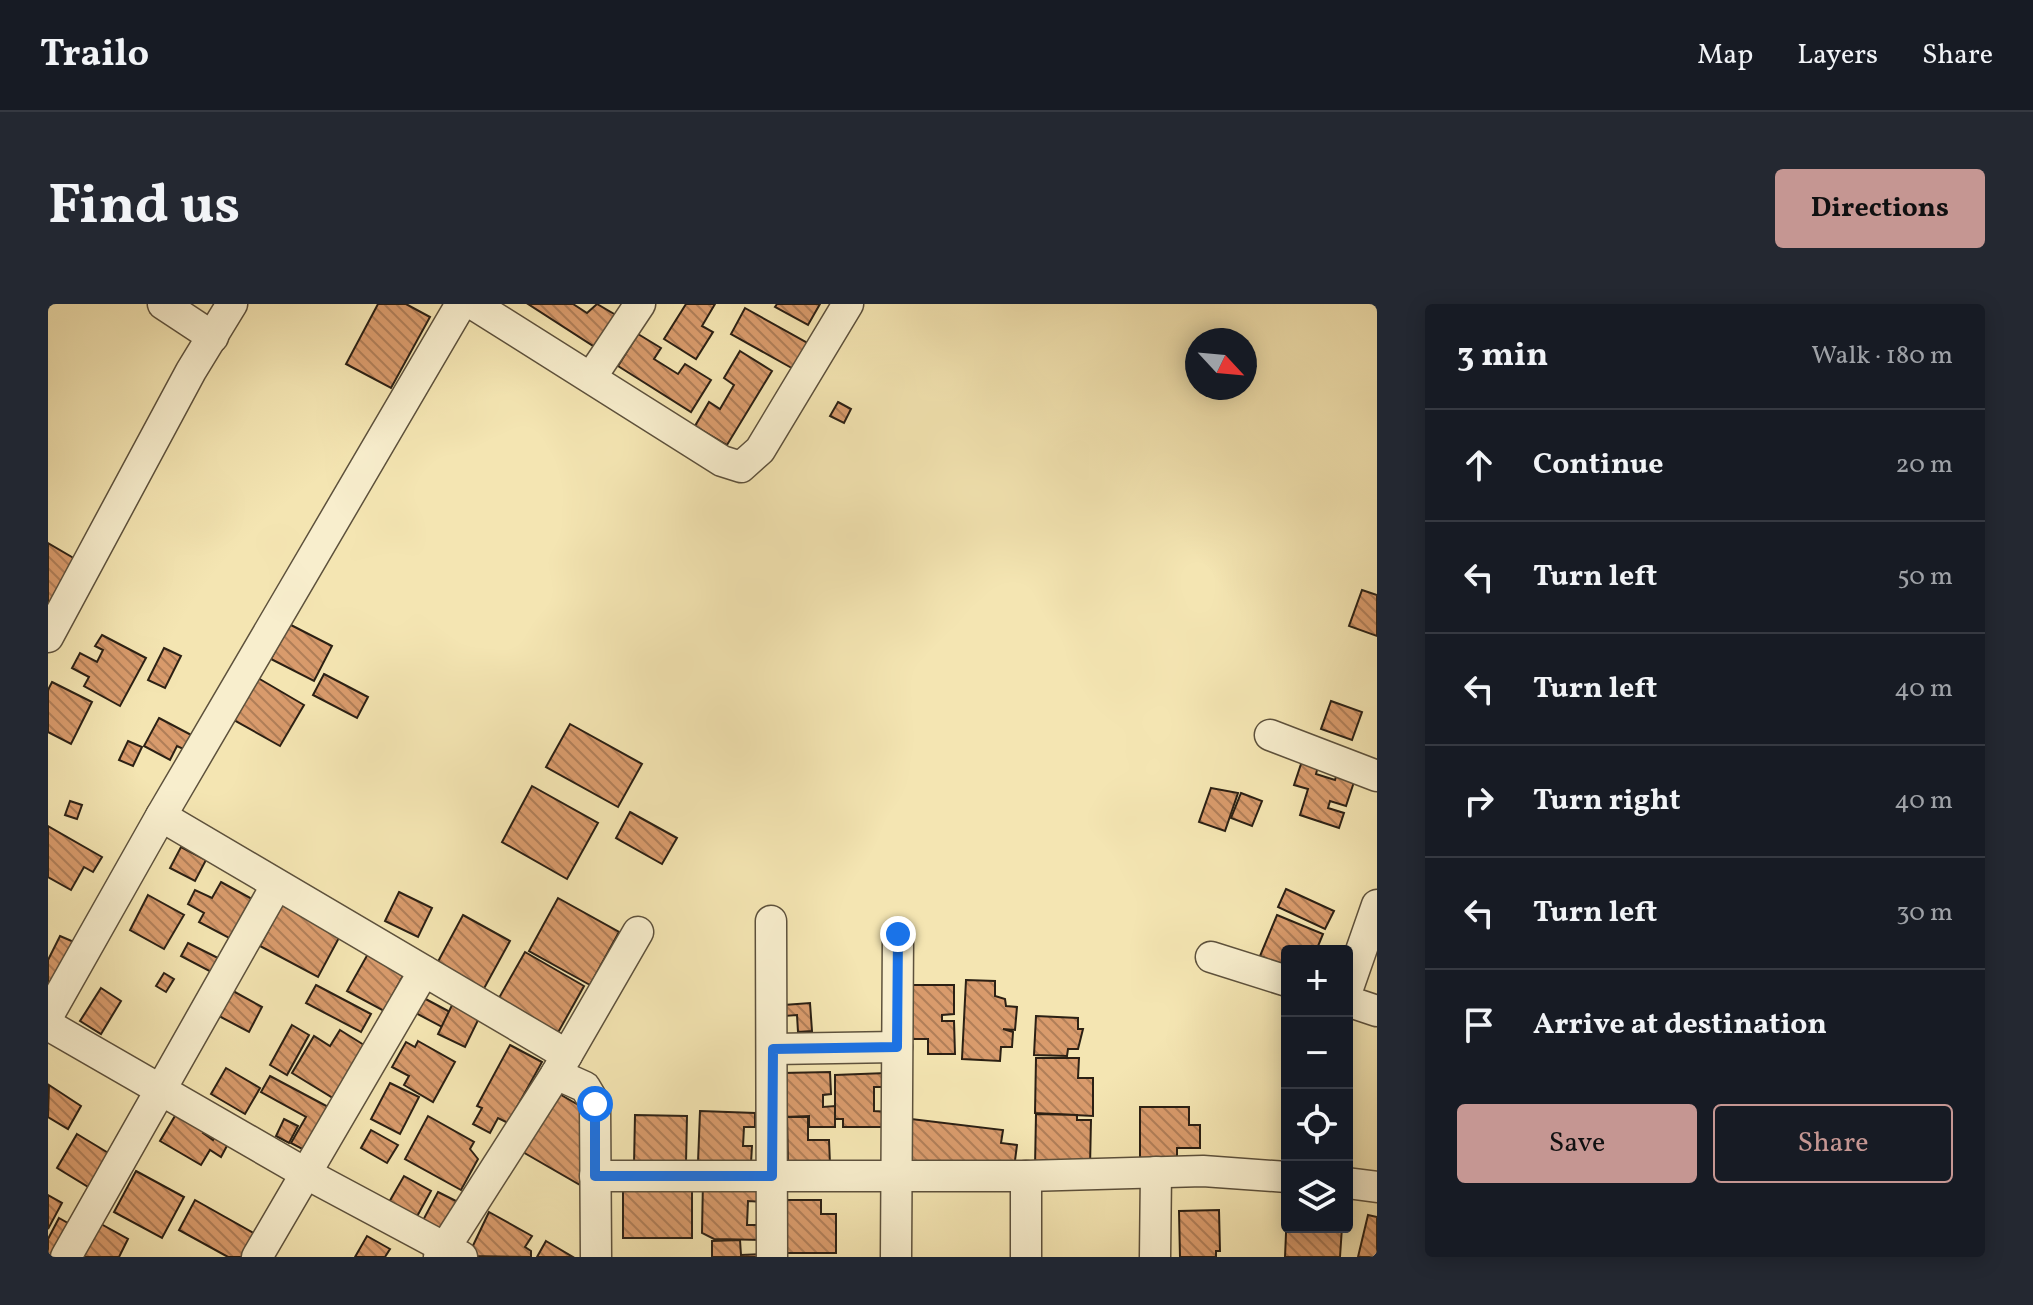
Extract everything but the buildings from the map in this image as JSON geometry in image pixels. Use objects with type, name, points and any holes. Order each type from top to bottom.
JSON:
[{"type":"street","points":[[163,304],[213,337]]},
{"type":"street","points":[[48,637],[232,304]]},
{"type":"street","points":[[48,1016],[161,816],[461,304]]},
{"type":"street","points":[[473,304],[592,376],[705,451],[741,467],[760,450],[848,304]]},
{"type":"street","points":[[592,376],[640,304]]},
{"type":"street","points":[[1270,735],[1377,776]]},
{"type":"street","points":[[161,816],[424,971],[562,1064],[593,1095],[596,1257]]},
{"type":"street","points":[[66,1257],[276,886]]},
{"type":"street","points":[[1353,974],[1377,905]]},
{"type":"street","points":[[771,921],[772,1257]]},
{"type":"street","points":[[48,1025],[449,1254],[638,932]]},
{"type":"street","points":[[896,1257],[898,934]]},
{"type":"street","points":[[1211,957],[1281,979]]},
{"type":"street","points":[[257,1257],[424,971]]},
{"type":"street","points":[[1353,1003],[1377,1011]]},
{"type":"street","points":[[773,1049],[897,1047]]},
{"type":"street","points":[[595,1176],[1026,1176],[1156,1172],[1281,1177]]},
{"type":"street","points":[[1155,1257],[1156,1172]]},
{"type":"street","points":[[1026,1176],[1026,1257]]},
{"type":"street","points":[[1353,1184],[1377,1187]]},
{"type":"route","points":[[595,1104],[595,1176],[772,1176],[773,1049],[897,1047],[898,934]]}]
